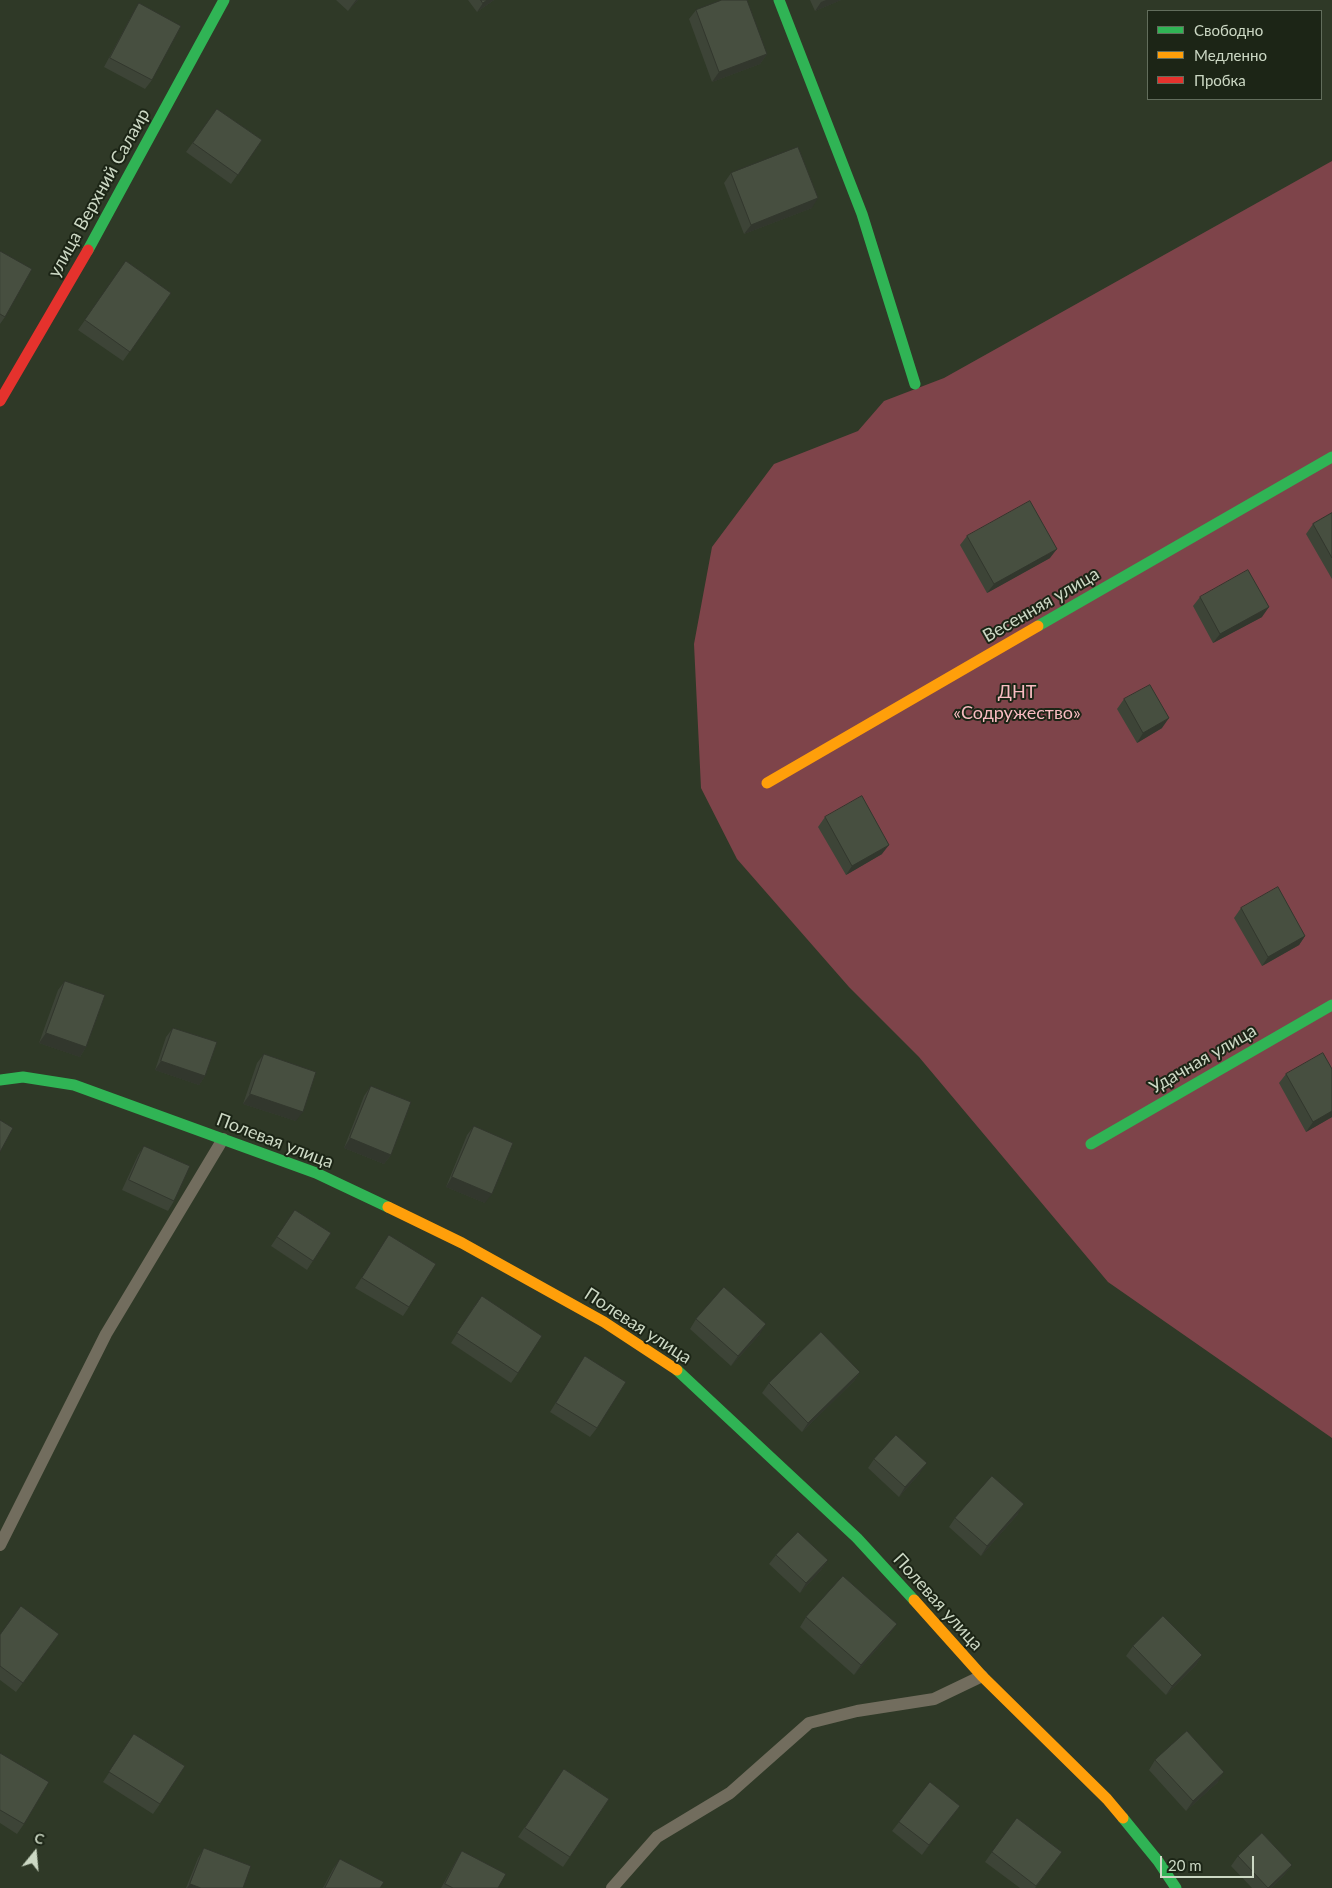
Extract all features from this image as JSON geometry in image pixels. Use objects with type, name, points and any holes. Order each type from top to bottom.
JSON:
[{"type":"street","name":"улица Верхний Салаир","points":[[0,400],[104,223],[224,0]]},
{"type":"street","points":[[778,0],[862,214],[915,384]]},
{"type":"street","name":"Весенняя улица","points":[[767,783],[1332,457]]},
{"type":"street","name":"Удачная улица","points":[[1091,1144],[1332,1005]]},
{"type":"street","name":"Полевая улица","points":[[0,1080],[23,1077],[74,1085],[316,1173],[462,1243],[604,1322],[673,1367],[857,1538],[982,1676],[1107,1798],[1158,1861],[1176,1888]]},
{"type":"lane","points":[[0,1545],[106,1334],[223,1139]]},
{"type":"lane","points":[[612,1888],[657,1837],[730,1793],[809,1723],[857,1710],[934,1699],[982,1676]]},
{"type":"green space","name":"ДНТ «Содружество»","points":[[1332,161],[1332,1438],[1108,1282],[919,1057],[849,987],[737,859],[701,788],[694,644],[712,547],[774,464],[858,431],[884,401],[944,378]]},
{"type":"building","points":[[722,0],[747,0],[767,54],[719,72],[696,10]]},
{"type":"building","points":[[139,3],[181,26],[152,80],[110,58]]},
{"type":"building","points":[[217,109],[262,140],[238,175],[193,143]]},
{"type":"building","points":[[798,147],[818,198],[751,225],[731,173]]},
{"type":"building","points":[[0,251],[32,269],[5,317],[0,314]]},
{"type":"building","points":[[126,261],[171,293],[130,352],[85,320]]},
{"type":"building","points":[[1030,501],[1057,549],[994,584],[967,536]]},
{"type":"building","points":[[1332,513],[1332,558],[1313,524]]},
{"type":"building","points":[[1248,570],[1269,607],[1220,634],[1200,597]]},
{"type":"building","points":[[1150,685],[1169,718],[1143,733],[1124,699]]},
{"type":"building","points":[[862,796],[889,845],[852,866],[825,817]]},
{"type":"building","points":[[1278,887],[1305,936],[1268,957],[1241,908]]},
{"type":"building","points":[[65,981],[105,995],[86,1047],[46,1033]]},
{"type":"building","points":[[173,1028],[217,1042],[205,1076],[161,1061]]},
{"type":"building","points":[[1323,1053],[1332,1069],[1332,1111],[1313,1122],[1286,1074]]},
{"type":"building","points":[[264,1054],[316,1072],[303,1112],[250,1094]]},
{"type":"building","points":[[371,1086],[411,1102],[391,1155],[350,1138]]},
{"type":"building","points":[[0,1120],[13,1128],[0,1152]]},
{"type":"building","points":[[474,1126],[513,1143],[492,1194],[452,1177]]},
{"type":"building","points":[[144,1146],[190,1166],[174,1201],[129,1180]]},
{"type":"building","points":[[295,1210],[331,1233],[313,1261],[277,1237]]},
{"type":"building","points":[[389,1235],[436,1264],[409,1307],[362,1278]]},
{"type":"building","points":[[724,1287],[766,1324],[738,1356],[696,1319]]},
{"type":"building","points":[[482,1296],[542,1336],[518,1373],[457,1333]]},
{"type":"building","points":[[821,1332],[860,1372],[808,1423],[769,1383]]},
{"type":"building","points":[[585,1356],[626,1382],[597,1428],[556,1403]]},
{"type":"building","points":[[896,1435],[927,1463],[905,1487],[874,1459]]},
{"type":"building","points":[[992,1476],[1024,1504],[987,1546],[955,1518]]},
{"type":"building","points":[[798,1532],[828,1560],[806,1583],[776,1555]]},
{"type":"building","points":[[843,1576],[897,1624],[861,1665],[806,1617]]},
{"type":"building","points":[[21,1606],[59,1634],[23,1683],[0,1666],[0,1635]]},
{"type":"building","points":[[1163,1616],[1202,1655],[1172,1686],[1133,1646]]},
{"type":"building","points":[[1187,1731],[1224,1772],[1193,1801],[1155,1760]]},
{"type":"building","points":[[134,1734],[185,1766],[160,1804],[109,1772]]},
{"type":"building","points":[[0,1753],[49,1782],[24,1824],[0,1810]]},
{"type":"building","points":[[564,1769],[609,1799],[570,1857],[525,1828]]},
{"type":"building","points":[[930,1782],[960,1806],[929,1845],[899,1822]]},
{"type":"building","points":[[1017,1818],[1062,1852],[1036,1886],[992,1852]]},
{"type":"building","points":[[1262,1833],[1292,1865],[1268,1888],[1238,1856]]},
{"type":"building","points":[[204,1848],[251,1866],[243,1888],[201,1888],[190,1884]]},
{"type":"building","points":[[462,1851],[506,1874],[498,1888],[453,1888],[445,1884]]},
{"type":"building","points":[[340,1859],[384,1882],[380,1888],[325,1888]]},
{"type":"traffic: fast","points":[[88,250],[224,0]]},
{"type":"traffic: fast","points":[[779,0],[862,214],[915,384]]},
{"type":"traffic: fast","points":[[1038,626],[1332,457]]},
{"type":"traffic: fast","points":[[1091,1144],[1332,1005]]},
{"type":"traffic: fast","points":[[0,1080],[23,1077],[74,1085],[316,1173],[388,1207]]},
{"type":"traffic: fast","points":[[677,1370],[857,1538],[914,1600]]},
{"type":"traffic: fast","points":[[1123,1818],[1158,1861],[1176,1888]]},
{"type":"traffic: slow","points":[[767,783],[1038,626]]},
{"type":"traffic: slow","points":[[388,1207],[462,1243],[604,1322],[677,1370]]},
{"type":"traffic: slow","points":[[914,1600],[982,1676],[1107,1799],[1123,1818]]},
{"type":"traffic: jam","points":[[0,401],[88,250]]}]
